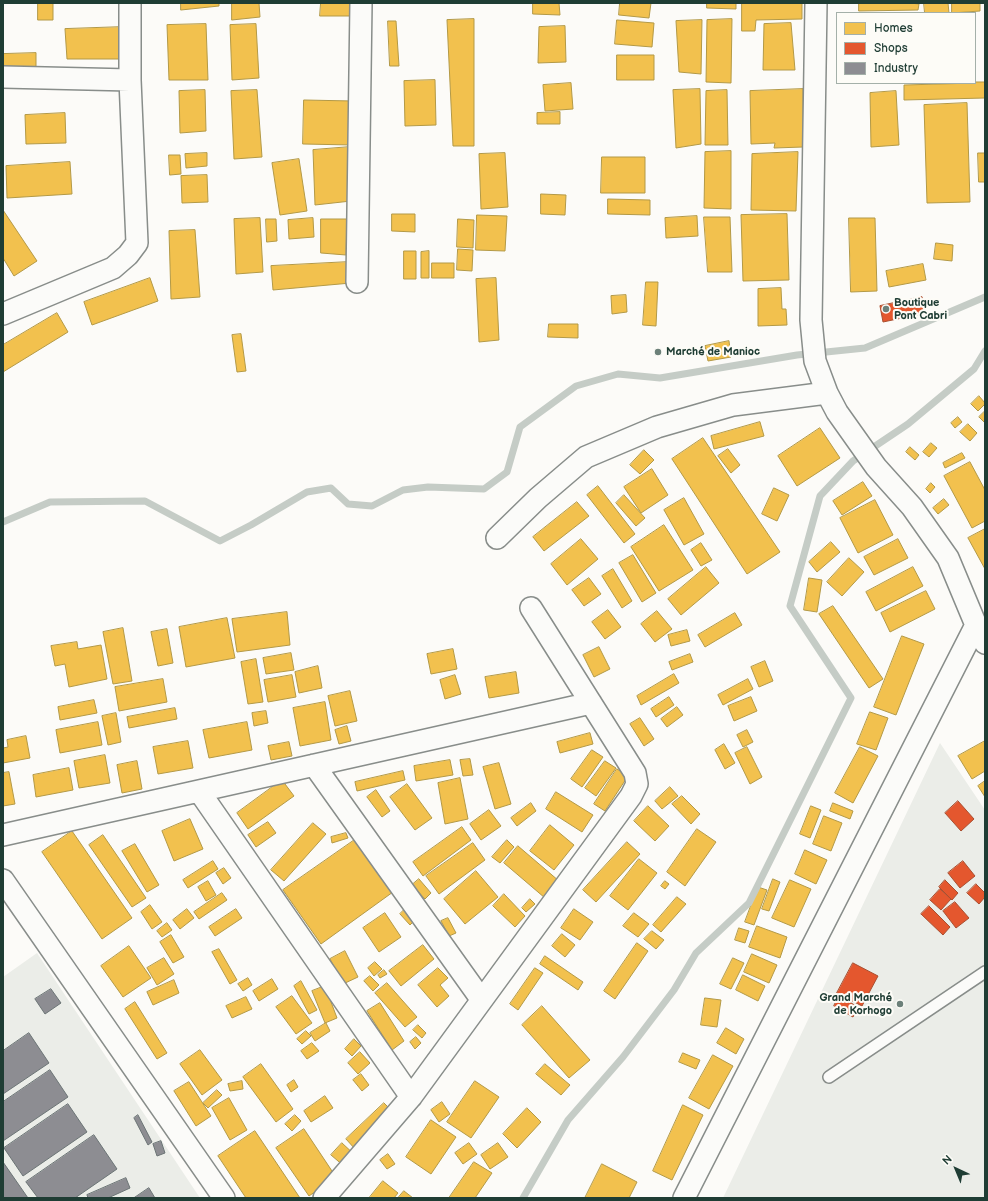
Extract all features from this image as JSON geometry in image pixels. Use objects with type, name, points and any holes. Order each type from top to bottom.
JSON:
[{"type":"street","points":[[3,314],[113,268],[128,254],[137,242],[130,80],[130,3]]},
{"type":"street","points":[[357,282],[361,3]]},
{"type":"street","points":[[684,1198],[980,634],[948,558],[912,507],[876,467],[837,412],[827,393],[815,361],[811,320],[816,3]]},
{"type":"street","points":[[3,77],[130,80]]},
{"type":"street","points":[[497,538],[538,498],[586,457],[657,427],[733,405],[827,393]]},
{"type":"street","points":[[324,1198],[411,1097],[631,796],[637,784],[636,773],[531,608]]},
{"type":"street","points":[[3,835],[591,703]]},
{"type":"street","points":[[314,765],[481,1000]]},
{"type":"street","points":[[199,791],[411,1097]]},
{"type":"street","points":[[3,880],[224,1198]]},
{"type":"lane","points":[[829,1076],[985,972]]},
{"type":"shaded area","name":"Grand Marché de Korhogo","points":[[940,743],[985,810],[985,1198],[723,1198]]},
{"type":"shaded area","points":[[37,953],[200,1198],[3,1198],[3,977]]},
{"type":"building: Homes","points":[[38,3],[53,3],[53,20],[38,20]]},
{"type":"building: Homes","points":[[181,3],[219,3],[219,6],[181,10]]},
{"type":"building: Homes","points":[[232,3],[259,3],[260,17],[232,20]]},
{"type":"building: Homes","points":[[321,3],[350,3],[350,16],[320,16]]},
{"type":"building: Homes","points":[[533,3],[559,3],[560,15],[533,14]]},
{"type":"building: Homes","points":[[620,3],[651,3],[649,18],[619,15]]},
{"type":"building: Homes","points":[[707,3],[736,3],[736,9],[707,8]]},
{"type":"building: Homes","points":[[742,3],[802,3],[802,19],[756,20],[755,31],[742,31]]},
{"type":"building: Homes","points":[[859,3],[919,4],[918,10],[859,11]]},
{"type":"building: Homes","points":[[924,3],[948,3],[949,12],[925,12]]},
{"type":"building: Homes","points":[[952,3],[980,3],[980,11],[952,12]]},
{"type":"building: Homes","points":[[474,19],[474,146],[453,146],[447,20]]},
{"type":"building: Homes","points":[[732,19],[731,83],[706,82],[707,20]]},
{"type":"building: Homes","points":[[617,20],[654,23],[652,47],[615,44]]},
{"type":"building: Homes","points":[[702,20],[701,74],[679,72],[676,21]]},
{"type":"building: Homes","points":[[388,21],[396,21],[399,66],[390,66]]},
{"type":"building: Homes","points":[[791,23],[795,70],[763,70],[764,24]]},
{"type":"building: Homes","points":[[206,24],[208,80],[169,80],[167,25]]},
{"type":"building: Homes","points":[[256,24],[259,78],[232,80],[230,25]]},
{"type":"building: Homes","points":[[565,26],[566,62],[538,63],[539,27]]},
{"type":"building: Homes","points":[[123,27],[124,59],[67,59],[65,29]]},
{"type":"building: Homes","points":[[36,53],[36,67],[3,67],[3,54]]},
{"type":"building: Homes","points":[[617,55],[654,55],[654,80],[617,80]]},
{"type":"building: Homes","points":[[435,80],[436,125],[405,126],[404,81]]},
{"type":"building: Homes","points":[[976,82],[985,82],[985,98],[904,100],[904,85],[976,84]]},
{"type":"building: Homes","points":[[571,83],[573,109],[545,111],[543,85]]},
{"type":"building: Homes","points":[[700,89],[701,144],[676,148],[673,90]]},
{"type":"building: Homes","points":[[803,89],[803,147],[774,148],[775,143],[751,144],[750,91]]},
{"type":"building: Homes","points":[[205,90],[206,131],[180,133],[179,91]]},
{"type":"building: Homes","points":[[257,90],[262,157],[234,159],[231,91]]},
{"type":"building: Homes","points":[[727,90],[728,145],[705,145],[706,91]]},
{"type":"building: Homes","points":[[896,91],[899,145],[871,147],[870,93]]},
{"type":"building: Homes","points":[[304,100],[353,101],[352,145],[303,144]]},
{"type":"building: Homes","points":[[967,103],[970,202],[927,203],[924,105]]},
{"type":"building: Homes","points":[[560,112],[560,124],[537,124],[537,113]]},
{"type":"building: Homes","points":[[65,113],[66,143],[26,144],[25,115]]},
{"type":"building: Homes","points":[[350,147],[351,201],[315,205],[313,150]]},
{"type":"building: Homes","points":[[731,151],[731,209],[704,208],[705,152]]},
{"type":"building: Homes","points":[[798,152],[796,211],[751,210],[752,154]]},
{"type":"building: Homes","points":[[207,153],[207,166],[186,168],[185,154]]},
{"type":"building: Homes","points":[[505,153],[508,207],[481,209],[479,154]]},
{"type":"building: Homes","points":[[978,153],[985,153],[985,182],[979,182]]},
{"type":"building: Homes","points":[[169,155],[180,155],[181,174],[170,175]]},
{"type":"building: Homes","points":[[602,157],[645,157],[645,193],[601,193]]},
{"type":"building: Homes","points":[[299,159],[307,211],[280,215],[272,163]]},
{"type":"building: Homes","points":[[70,162],[72,194],[7,198],[6,166]]},
{"type":"building: Homes","points":[[207,175],[208,202],[182,203],[181,176]]},
{"type":"building: Homes","points":[[541,194],[566,195],[565,215],[541,214]]},
{"type":"building: Homes","points":[[608,199],[650,200],[650,215],[608,214]]},
{"type":"building: Homes","points":[[3,210],[37,261],[14,276],[3,258]]},
{"type":"building: Homes","points":[[392,214],[415,214],[415,232],[392,231]]},
{"type":"building: Homes","points":[[787,214],[789,280],[743,281],[741,215]]},
{"type":"building: Homes","points":[[477,215],[507,216],[505,251],[476,250]]},
{"type":"building: Homes","points":[[697,216],[698,236],[666,238],[665,218]]},
{"type":"building: Homes","points":[[704,217],[730,217],[732,272],[708,272]]},
{"type":"building: Homes","points":[[260,218],[263,272],[236,274],[234,219]]},
{"type":"building: Homes","points":[[313,218],[314,237],[289,239],[288,220]]},
{"type":"building: Homes","points":[[849,218],[875,218],[877,291],[851,292]]},
{"type":"building: Homes","points":[[266,219],[276,219],[277,241],[267,242]]},
{"type":"building: Homes","points":[[321,219],[347,219],[346,255],[321,253]]},
{"type":"building: Homes","points":[[458,219],[474,220],[473,248],[457,247]]},
{"type":"building: Homes","points":[[195,230],[200,297],[171,299],[169,231]]},
{"type":"building: Homes","points":[[936,243],[953,245],[952,261],[934,259]]},
{"type":"building: Homes","points":[[458,249],[473,250],[472,271],[457,270]]},
{"type":"building: Homes","points":[[404,251],[416,251],[416,279],[404,279]]},
{"type":"building: Homes","points":[[429,251],[429,278],[421,278],[421,252]]},
{"type":"building: Homes","points":[[349,262],[351,283],[273,290],[271,266]]},
{"type":"building: Homes","points":[[432,263],[454,263],[454,278],[432,278]]},
{"type":"building: Homes","points":[[923,264],[926,280],[889,287],[886,271]]},
{"type":"building: Homes","points":[[150,278],[158,301],[92,325],[84,302]]},
{"type":"building: Homes","points":[[496,278],[499,340],[479,342],[476,279]]},
{"type":"building: Homes","points":[[646,282],[658,282],[656,326],[643,325]]},
{"type":"building: Homes","points":[[781,288],[782,309],[786,309],[787,325],[758,326],[758,289]]},
{"type":"building: Homes","points":[[626,295],[627,312],[612,314],[611,296]]},
{"type":"building: Homes","points":[[57,313],[68,332],[3,372],[3,345]]},
{"type":"building: Homes","points":[[549,324],[578,324],[578,338],[548,337]]},
{"type":"building: Homes","points":[[241,334],[246,371],[237,372],[232,335]]},
{"type":"building: Homes","points":[[729,341],[731,357],[708,361],[705,346]]},
{"type":"building: Homes","points":[[979,396],[985,404],[978,411],[971,404]]},
{"type":"building: Homes","points":[[985,411],[985,423],[979,417]]},
{"type":"building: Homes","points":[[958,417],[962,422],[955,428],[951,423]]},
{"type":"building: Homes","points":[[760,422],[764,436],[714,449],[711,436]]},
{"type":"building: Homes","points":[[968,424],[977,433],[970,441],[960,432]]},
{"type":"building: Homes","points":[[820,428],[840,458],[797,486],[778,456]]},
{"type":"building: Homes","points":[[703,438],[780,552],[747,574],[672,459]]},
{"type":"building: Homes","points":[[931,443],[937,448],[929,457],[923,452]]},
{"type":"building: Homes","points":[[910,447],[919,455],[915,460],[906,452]]},
{"type":"building: Homes","points":[[728,449],[740,465],[731,473],[718,456]]},
{"type":"building: Homes","points":[[644,450],[654,460],[640,474],[630,465]]},
{"type":"building: Homes","points":[[962,453],[965,458],[945,468],[943,463]]},
{"type":"building: Homes","points":[[970,462],[985,490],[985,521],[972,528],[944,476]]},
{"type":"building: Homes","points":[[652,469],[668,495],[641,513],[624,487]]},
{"type":"building: Homes","points":[[863,482],[872,496],[842,515],[833,501]]},
{"type":"building: Homes","points":[[931,483],[935,487],[930,493],[926,489]]},
{"type":"building: Homes","points":[[598,486],[635,534],[624,543],[587,495]]},
{"type":"building: Homes","points":[[774,488],[789,495],[777,521],[762,514]]},
{"type":"building: Homes","points":[[624,495],[645,518],[636,526],[616,503]]},
{"type":"building: Homes","points":[[684,498],[704,534],[684,545],[664,510]]},
{"type":"building: Homes","points":[[944,499],[949,505],[938,514],[933,508]]},
{"type":"building: Homes","points":[[875,500],[893,535],[858,553],[840,518]]},
{"type":"building: Homes","points":[[577,502],[589,516],[544,551],[533,537]]},
{"type":"building: Homes","points":[[664,525],[693,570],[659,591],[631,547]]},
{"type":"building: Homes","points":[[985,529],[985,569],[968,538]]},
{"type":"building: Homes","points":[[581,539],[598,559],[567,585],[551,564]]},
{"type":"building: Homes","points":[[898,539],[908,558],[874,575],[864,557]]},
{"type":"building: Homes","points":[[831,542],[840,552],[817,572],[809,562]]},
{"type":"building: Homes","points":[[701,543],[712,560],[701,566],[691,550]]},
{"type":"building: Homes","points":[[633,555],[656,593],[642,602],[619,563]]},
{"type":"building: Homes","points":[[849,558],[864,572],[842,596],[827,582]]},
{"type":"building: Homes","points":[[706,567],[719,583],[681,615],[668,599]]},
{"type":"building: Homes","points":[[913,567],[923,586],[876,611],[866,592]]},
{"type":"building: Homes","points":[[613,569],[632,601],[622,608],[602,576]]},
{"type":"building: Homes","points":[[589,578],[601,594],[584,606],[572,590]]},
{"type":"building: Homes","points":[[809,578],[822,580],[817,612],[804,610]]},
{"type":"building: Homes","points":[[926,591],[935,609],[890,632],[881,613]]},
{"type":"building: Homes","points":[[833,606],[883,679],[869,688],[819,614]]},
{"type":"building: Homes","points":[[608,610],[621,627],[605,639],[592,622]]},
{"type":"building: Homes","points":[[657,611],[672,629],[655,642],[641,624]]},
{"type":"building: Homes","points":[[287,612],[290,645],[237,652],[232,619]]},
{"type":"building: Homes","points":[[735,613],[742,625],[705,647],[698,635]]},
{"type":"building: Homes","points":[[227,618],[235,658],[186,667],[179,627]]},
{"type":"building: Homes","points":[[123,628],[132,681],[113,684],[103,632]]},
{"type":"building: Homes","points":[[167,629],[173,663],[158,666],[151,632]]},
{"type":"building: Homes","points":[[687,630],[690,641],[671,646],[668,635]]},
{"type":"building: Homes","points":[[902,636],[924,644],[896,715],[874,707]]},
{"type":"building: Homes","points":[[77,642],[78,649],[101,645],[107,679],[69,687],[65,664],[55,666],[51,646]]},
{"type":"building: Homes","points":[[599,647],[610,669],[594,677],[583,655]]},
{"type":"building: Homes","points":[[453,649],[457,669],[431,674],[427,654]]},
{"type":"building: Homes","points":[[291,653],[294,670],[266,674],[263,658]]},
{"type":"building: Homes","points":[[690,654],[693,662],[672,670],[669,662]]},
{"type":"building: Homes","points":[[256,659],[263,702],[248,704],[241,662]]},
{"type":"building: Homes","points":[[765,661],[773,681],[759,687],[751,667]]},
{"type":"building: Homes","points":[[318,666],[322,688],[299,693],[295,672]]},
{"type":"building: Homes","points":[[516,672],[519,693],[489,698],[485,677]]},
{"type":"building: Homes","points":[[674,674],[679,683],[641,705],[637,696]]},
{"type":"building: Homes","points":[[292,675],[296,697],[268,702],[264,680]]},
{"type":"building: Homes","points":[[455,675],[461,694],[445,699],[440,680]]},
{"type":"building: Homes","points":[[163,679],[167,702],[119,711],[115,687]]},
{"type":"building: Homes","points":[[748,679],[753,689],[723,705],[718,695]]},
{"type":"building: Homes","points":[[350,691],[357,721],[335,726],[328,696]]},
{"type":"building: Homes","points":[[669,697],[674,705],[656,717],[651,709]]},
{"type":"building: Homes","points":[[751,697],[757,711],[734,721],[728,706]]},
{"type":"building: Homes","points":[[94,700],[97,713],[60,720],[58,707]]},
{"type":"building: Homes","points":[[325,702],[331,740],[300,746],[293,708]]},
{"type":"building: Homes","points":[[677,707],[683,715],[667,727],[661,719]]},
{"type":"building: Homes","points":[[175,708],[177,719],[129,728],[127,717]]},
{"type":"building: Homes","points":[[266,711],[268,723],[254,726],[252,713]]},
{"type":"building: Homes","points":[[870,712],[888,718],[876,750],[857,744]]},
{"type":"building: Homes","points":[[116,713],[121,742],[108,745],[102,716]]},
{"type":"building: Homes","points":[[640,718],[654,739],[644,746],[630,724]]},
{"type":"building: Homes","points":[[98,722],[102,745],[60,753],[56,730]]},
{"type":"building: Homes","points":[[247,722],[252,750],[209,758],[203,730]]},
{"type":"building: Homes","points":[[347,726],[351,741],[339,744],[335,730]]},
{"type":"building: Homes","points":[[747,730],[753,742],[743,747],[737,735]]},
{"type":"building: Homes","points":[[590,733],[593,744],[560,753],[557,742]]},
{"type":"building: Homes","points":[[26,736],[30,758],[3,763],[3,748],[8,747],[7,740]]},
{"type":"building: Homes","points":[[188,741],[193,768],[158,774],[153,747]]},
{"type":"building: Homes","points":[[985,741],[985,771],[972,779],[958,756]]},
{"type":"building: Homes","points":[[289,742],[292,756],[271,760],[268,746]]},
{"type":"building: Homes","points":[[724,744],[735,763],[725,769],[715,750]]},
{"type":"building: Homes","points":[[747,747],[762,777],[750,784],[735,753]]},
{"type":"building: Homes","points":[[860,747],[878,756],[853,803],[835,793]]},
{"type":"building: Homes","points":[[592,750],[603,757],[582,787],[571,779]]},
{"type":"building: Homes","points":[[105,755],[110,783],[79,788],[74,761]]},
{"type":"building: Homes","points":[[470,759],[473,775],[463,776],[460,760]]},
{"type":"building: Homes","points":[[450,760],[453,775],[416,781],[414,766]]},
{"type":"building: Homes","points":[[137,761],[142,789],[122,793],[117,765]]},
{"type":"building: Homes","points":[[605,761],[616,768],[596,796],[585,788]]},
{"type":"building: Homes","points":[[499,763],[511,804],[495,809],[483,767]]},
{"type":"building: Homes","points":[[69,768],[73,790],[36,797],[33,775]]},
{"type":"building: Homes","points":[[617,769],[628,776],[605,811],[594,804]]},
{"type":"building: Homes","points":[[403,771],[405,780],[357,791],[355,782]]},
{"type":"building: Homes","points":[[9,772],[15,804],[3,806],[3,773]]},
{"type":"building: Homes","points":[[460,778],[468,819],[445,824],[438,783]]},
{"type":"building: Homes","points":[[282,780],[294,796],[248,829],[237,813]]},
{"type":"building: Homes","points":[[985,781],[985,797],[978,786]]},
{"type":"building: Homes","points":[[407,784],[432,818],[415,830],[390,797]]},
{"type":"building: Homes","points":[[670,787],[678,796],[662,809],[655,801]]},
{"type":"building: Homes","points":[[376,790],[390,811],[382,817],[367,797]]},
{"type":"building: Homes","points":[[556,792],[593,815],[582,832],[546,809]]},
{"type":"building: Homes","points":[[682,796],[700,814],[691,824],[672,804]]},
{"type":"building: Homes","points":[[531,803],[536,811],[517,826],[511,818]]},
{"type":"building: Homes","points":[[833,803],[853,811],[850,819],[830,811]]},
{"type":"building: Homes","points":[[648,806],[669,826],[655,841],[634,821]]},
{"type":"building: Homes","points":[[811,806],[821,810],[810,838],[800,834]]},
{"type":"building: Homes","points":[[489,810],[501,826],[481,840],[470,824]]},
{"type":"building: Homes","points":[[824,816],[842,823],[831,851],[813,844]]},
{"type":"building: Homes","points":[[190,819],[203,849],[174,861],[162,831]]},
{"type":"building: Homes","points":[[268,822],[276,833],[256,847],[248,835]]},
{"type":"building: Homes","points":[[313,823],[326,834],[284,881],[271,870]]},
{"type":"building: Homes","points":[[550,825],[574,845],[554,870],[530,851]]},
{"type":"building: Homes","points":[[462,827],[471,840],[423,876],[413,862]]},
{"type":"building: Homes","points":[[697,829],[716,842],[685,886],[667,872]]},
{"type":"building: Homes","points":[[72,831],[132,918],[102,939],[42,852]]},
{"type":"building: Homes","points":[[346,833],[348,838],[332,843],[331,837]]},
{"type":"building: Homes","points":[[103,835],[146,898],[132,907],[89,845]]},
{"type":"building: Homes","points":[[356,839],[393,892],[321,944],[283,890]]},
{"type":"building: Homes","points":[[507,840],[514,847],[500,863],[492,857]]},
{"type":"building: Homes","points":[[627,842],[640,854],[596,902],[583,890]]},
{"type":"building: Homes","points":[[473,843],[485,860],[439,894],[426,876]]},
{"type":"building: Homes","points":[[135,844],[159,885],[147,892],[122,851]]},
{"type":"building: Homes","points":[[518,846],[559,881],[545,898],[504,863]]},
{"type":"building: Homes","points":[[805,850],[827,860],[816,884],[795,874]]},
{"type":"building: Homes","points":[[639,859],[657,873],[628,910],[610,896]]},
{"type":"building: Homes","points":[[213,861],[218,869],[188,888],[183,880]]},
{"type":"building: Homes","points":[[224,868],[231,878],[223,884],[216,873]]},
{"type":"building: Homes","points":[[476,871],[498,897],[465,924],[444,899]]},
{"type":"building: Homes","points":[[419,879],[431,893],[425,899],[412,885]]},
{"type":"building: Homes","points":[[773,879],[780,882],[769,911],[762,909]]},
{"type":"building: Homes","points":[[790,880],[811,889],[794,927],[772,918]]},
{"type":"building: Homes","points":[[208,881],[216,895],[206,901],[198,887]]},
{"type":"building: Homes","points":[[665,881],[669,884],[665,889],[661,886]]},
{"type":"building: Homes","points":[[758,887],[767,890],[754,925],[745,922]]},
{"type":"building: Homes","points":[[222,893],[227,900],[199,919],[194,912]]},
{"type":"building: Homes","points":[[504,894],[525,916],[515,927],[493,906]]},
{"type":"building: Homes","points":[[677,897],[686,904],[661,932],[653,925]]},
{"type":"building: Homes","points":[[530,899],[535,904],[526,912],[522,908]]},
{"type":"building: Homes","points":[[150,905],[162,922],[152,929],[141,912]]},
{"type":"building: Homes","points":[[187,909],[194,918],[180,929],[173,920]]},
{"type":"building: Homes","points":[[236,909],[242,918],[215,936],[209,927]]},
{"type":"building: Homes","points":[[574,909],[593,922],[580,940],[561,928]]},
{"type":"building: Homes","points":[[404,910],[414,921],[410,925],[400,914]]},
{"type":"building: Homes","points":[[385,913],[401,937],[379,952],[363,928]]},
{"type":"building: Homes","points":[[634,913],[649,924],[638,937],[623,926]]},
{"type":"building: Homes","points":[[448,918],[456,933],[449,936],[441,921]]},
{"type":"building: Homes","points":[[167,923],[172,930],[162,937],[157,931]]},
{"type":"building: Homes","points":[[757,926],[787,937],[780,958],[749,947]]},
{"type":"building: Homes","points":[[739,928],[749,931],[745,943],[735,940]]},
{"type":"building: Homes","points":[[652,931],[664,940],[656,949],[644,939]]},
{"type":"building: Homes","points":[[562,934],[575,945],[565,957],[552,946]]},
{"type":"building: Homes","points":[[171,935],[184,957],[173,963],[160,942]]},
{"type":"building: Homes","points":[[637,943],[648,951],[615,999],[604,991]]},
{"type":"building: Homes","points":[[423,945],[434,959],[401,986],[389,971]]},
{"type":"building: Homes","points":[[129,946],[151,978],[123,997],[101,966]]},
{"type":"building: Homes","points":[[219,949],[237,980],[230,984],[212,952]]},
{"type":"building: Homes","points":[[345,951],[358,977],[343,984],[330,959]]},
{"type":"building: Homes","points":[[752,954],[777,965],[769,983],[744,972]]},
{"type":"building: Homes","points":[[545,956],[583,982],[578,990],[540,964]]},
{"type":"building: Homes","points":[[164,958],[174,974],[157,985],[147,968]]},
{"type":"building: Homes","points":[[733,958],[744,963],[731,989],[720,984]]},
{"type":"building: Homes","points":[[375,962],[382,969],[374,976],[368,968]]},
{"type":"building: Homes","points":[[438,968],[448,978],[440,985],[449,996],[437,1007],[418,985]]},
{"type":"building: Homes","points":[[535,968],[543,973],[518,1010],[510,1004]]},
{"type":"building: Homes","points":[[384,970],[387,974],[380,978],[378,975]]},
{"type":"building: Homes","points":[[743,975],[765,986],[758,1001],[736,990]]},
{"type":"building: Homes","points":[[370,976],[379,985],[373,991],[364,981]]},
{"type":"building: Homes","points":[[248,978],[252,985],[243,991],[238,984]]},
{"type":"building: Homes","points":[[272,979],[278,989],[259,1001],[253,991]]},
{"type":"building: Homes","points":[[174,980],[179,993],[153,1005],[147,992]]},
{"type":"building: Homes","points":[[301,981],[317,1010],[309,1014],[294,986]]},
{"type":"building: Homes","points":[[387,983],[417,1017],[405,1027],[375,993]]},
{"type":"building: Homes","points":[[325,986],[337,1018],[325,1023],[312,991]]},
{"type":"building: Homes","points":[[292,996],[312,1023],[296,1034],[276,1007]]},
{"type":"building: Homes","points":[[246,997],[252,1009],[232,1018],[226,1006]]},
{"type":"building: Homes","points":[[705,998],[721,1000],[717,1027],[701,1025]]},
{"type":"building: Homes","points":[[135,1002],[167,1053],[157,1059],[125,1009]]},
{"type":"building: Homes","points":[[380,1003],[404,1041],[392,1050],[367,1011]]},
{"type":"building: Homes","points":[[542,1006],[590,1060],[569,1078],[522,1025]]},
{"type":"building: Homes","points":[[326,1023],[330,1031],[315,1041],[310,1033]]},
{"type":"building: Homes","points":[[418,1025],[426,1033],[422,1038],[413,1030]]},
{"type":"building: Homes","points":[[726,1028],[744,1039],[736,1054],[717,1043]]},
{"type":"building: Homes","points":[[306,1031],[311,1036],[302,1044],[297,1039]]},
{"type":"building: Homes","points":[[416,1037],[421,1043],[415,1049],[410,1042]]},
{"type":"building: Homes","points":[[354,1039],[361,1046],[352,1056],[345,1049]]},
{"type":"building: Homes","points":[[312,1043],[319,1051],[307,1059],[301,1051]]},
{"type":"building: Homes","points":[[200,1050],[222,1080],[202,1095],[180,1064]]},
{"type":"building: Homes","points":[[360,1052],[370,1063],[358,1074],[348,1063]]},
{"type":"building: Homes","points":[[683,1053],[700,1060],[696,1069],[679,1062]]},
{"type":"building: Homes","points":[[713,1055],[733,1066],[709,1109],[689,1098]]},
{"type":"building: Homes","points":[[261,1064],[293,1109],[276,1122],[243,1077]]},
{"type":"building: Homes","points":[[545,1064],[570,1085],[561,1095],[536,1074]]},
{"type":"building: Homes","points":[[361,1074],[369,1085],[362,1091],[353,1080]]},
{"type":"building: Homes","points":[[294,1080],[298,1087],[291,1092],[287,1085]]},
{"type":"building: Homes","points":[[242,1081],[243,1089],[230,1091],[228,1084]]},
{"type":"building: Homes","points":[[475,1081],[499,1097],[471,1138],[447,1122]]},
{"type":"building: Homes","points":[[189,1082],[211,1116],[196,1126],[174,1091]]},
{"type":"building: Homes","points":[[217,1090],[222,1095],[208,1108],[203,1103]]},
{"type":"building: Homes","points":[[325,1096],[333,1108],[311,1122],[304,1111]]},
{"type":"building: Homes","points":[[229,1098],[247,1130],[230,1140],[212,1108]]},
{"type":"building: Homes","points":[[442,1102],[450,1114],[439,1122],[431,1110]]},
{"type":"building: Homes","points":[[384,1103],[394,1113],[355,1149],[346,1139]]},
{"type":"building: Homes","points":[[683,1105],[703,1115],[672,1180],[653,1171]]},
{"type":"building: Homes","points":[[527,1108],[541,1122],[517,1148],[503,1134]]},
{"type":"building: Homes","points":[[295,1115],[301,1121],[292,1131],[285,1124]]},
{"type":"building: Homes","points":[[431,1120],[456,1137],[431,1174],[406,1157]]},
{"type":"building: Homes","points":[[304,1129],[336,1177],[309,1196],[276,1148]]},
{"type":"building: Homes","points":[[255,1131],[300,1198],[246,1198],[218,1156]]},
{"type":"building: Homes","points":[[342,1143],[356,1156],[345,1167],[331,1155]]},
{"type":"building: Homes","points":[[469,1143],[477,1154],[463,1164],[455,1153]]},
{"type":"building: Homes","points":[[498,1143],[508,1157],[490,1169],[481,1155]]},
{"type":"building: Homes","points":[[388,1154],[395,1164],[387,1169],[380,1160]]},
{"type":"building: Homes","points":[[474,1162],[492,1173],[475,1198],[449,1198]]},
{"type":"building: Homes","points":[[602,1164],[637,1182],[629,1198],[585,1198]]},
{"type":"building: Homes","points":[[383,1181],[398,1193],[394,1198],[371,1198],[370,1197]]},
{"type":"building: Homes","points":[[404,1191],[413,1198],[398,1198]]},
{"type":"building: Shops","points":[[922,297],[926,313],[883,322],[880,306]]},
{"type":"building: Shops","points":[[958,801],[974,819],[961,831],[945,813]]},
{"type":"building: Shops","points":[[963,861],[975,876],[960,888],[948,873]]},
{"type":"building: Shops","points":[[945,880],[958,893],[952,900],[939,887]]},
{"type":"building: Shops","points":[[976,884],[985,893],[985,897],[979,904],[967,893]]},
{"type":"building: Shops","points":[[940,889],[951,899],[941,910],[930,900]]},
{"type":"building: Shops","points":[[955,902],[969,918],[956,928],[943,911]]},
{"type":"building: Shops","points":[[929,906],[950,927],[943,935],[921,914]]},
{"type":"building: Shops","points":[[853,963],[878,976],[862,1006],[837,993]]},
{"type":"building: Shops","points":[[839,996],[858,1007],[853,1017],[834,1006]]},
{"type":"building: Industry","points":[[51,989],[61,1003],[45,1014],[35,999]]},
{"type":"building: Industry","points":[[29,1033],[49,1063],[3,1094],[3,1051]]},
{"type":"building: Industry","points":[[50,1070],[68,1097],[3,1141],[3,1102]]},
{"type":"building: Industry","points":[[68,1104],[87,1132],[23,1176],[4,1148]]},
{"type":"building: Industry","points":[[138,1115],[152,1142],[148,1145],[134,1118]]},
{"type":"building: Industry","points":[[94,1135],[117,1169],[75,1198],[38,1198],[26,1182]]},
{"type":"building: Industry","points":[[161,1141],[165,1153],[157,1156],[153,1144]]},
{"type":"building: Industry","points":[[3,1162],[28,1198],[3,1198]]},
{"type":"building: Industry","points":[[126,1178],[130,1188],[108,1198],[88,1198],[87,1195]]},
{"type":"building: Industry","points":[[149,1188],[155,1198],[134,1198]]},
{"type":"waterway","points":[[3,522],[50,502],[145,501],[220,541],[251,525],[307,492],[331,488],[348,504],[372,506],[403,490],[428,487],[484,489],[507,472],[520,427],[576,386],[618,374],[660,378],[797,355],[865,348],[985,297]]},
{"type":"waterway","points":[[523,1198],[568,1120],[623,1057],[674,990],[696,953],[749,903],[851,698],[790,606],[820,496],[853,461],[908,424],[974,369],[985,351]]},
{"type":"place","name":"Boutique Pont Cabri","points":[[886,309]]},
{"type":"place","name":"Marché de Manioc","points":[[658,352]]},
{"type":"place","name":"Grand Marché de Korhogo","points":[[900,1004]]}]
